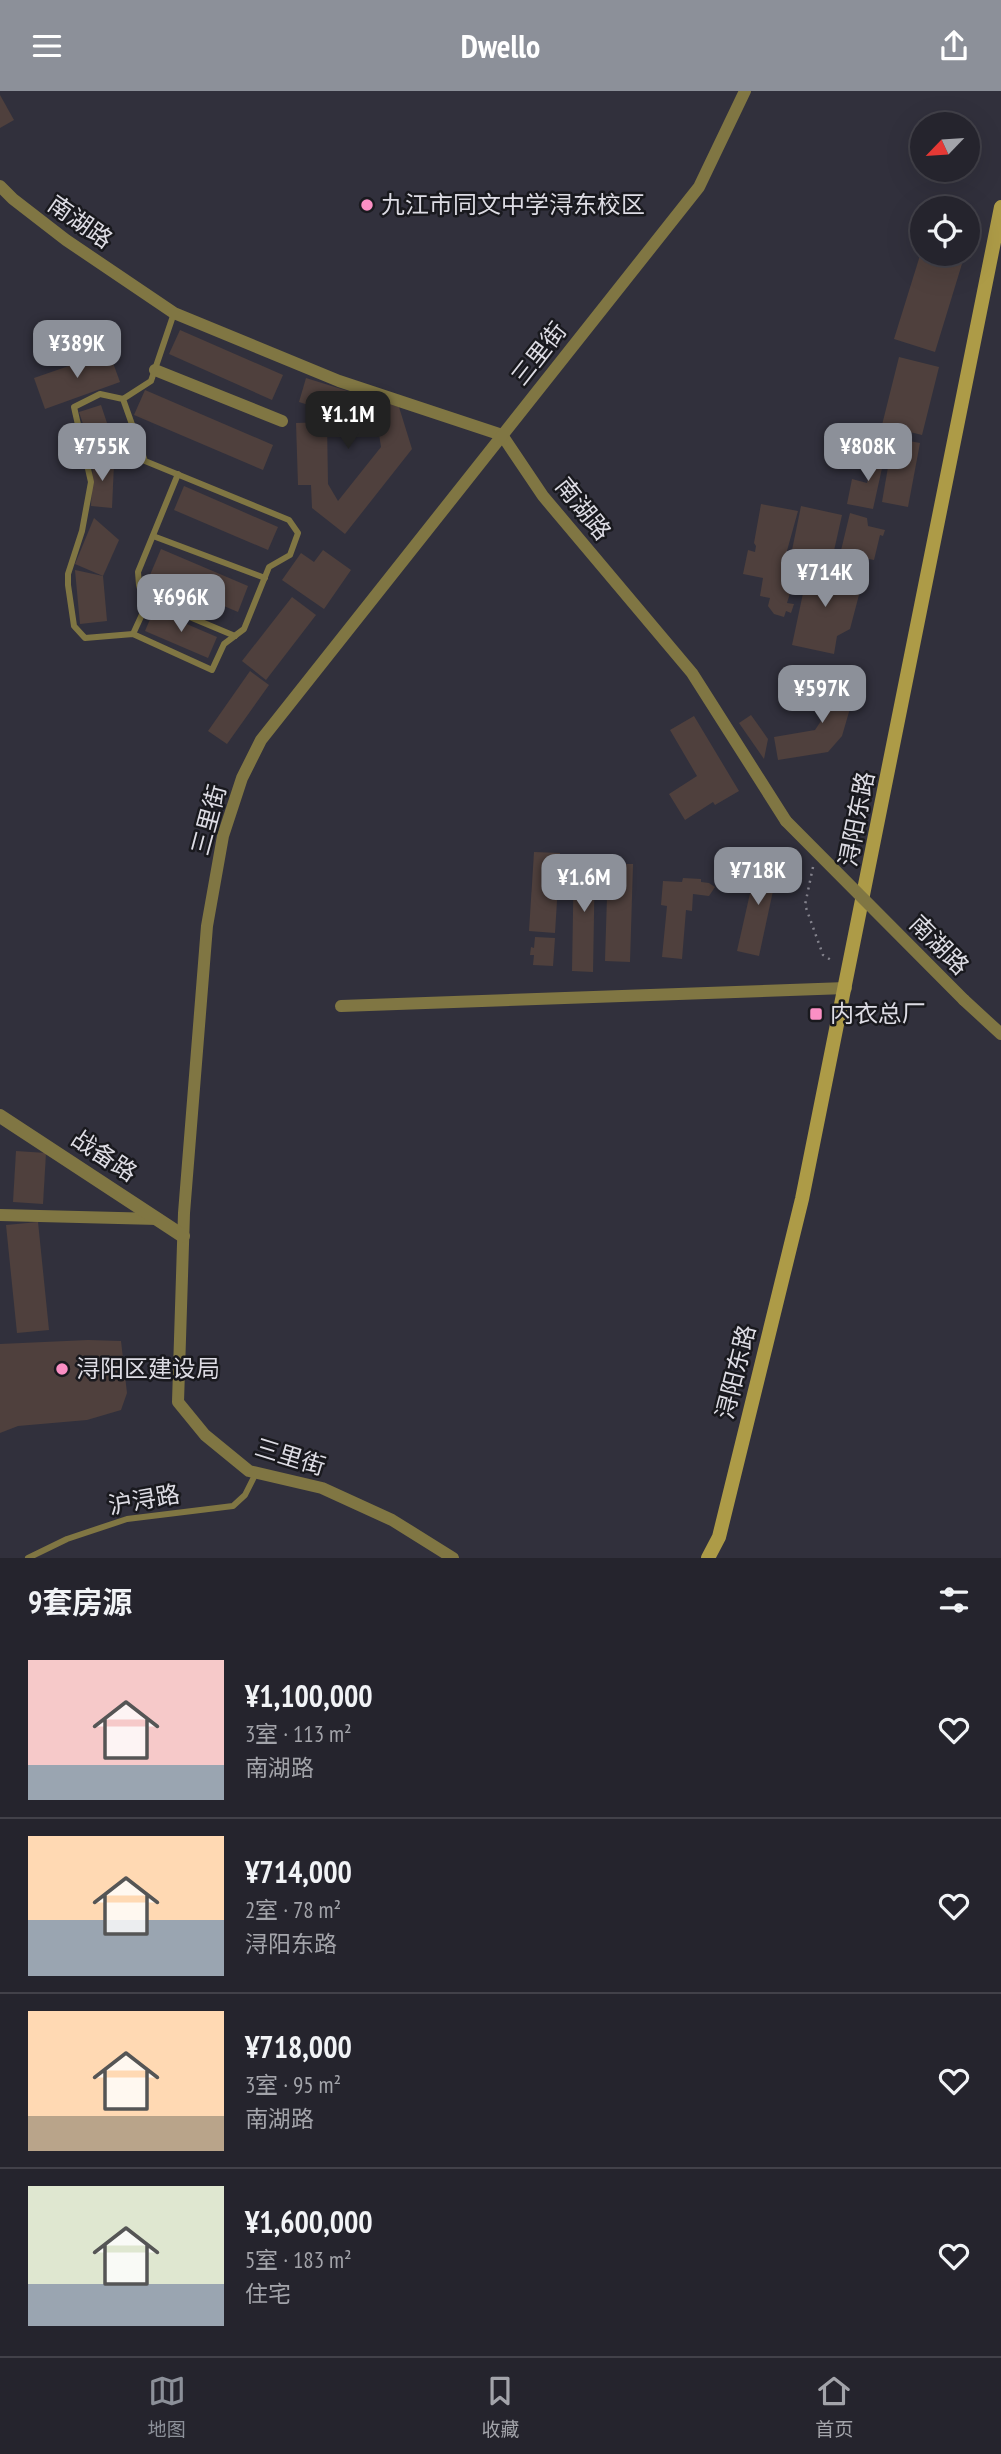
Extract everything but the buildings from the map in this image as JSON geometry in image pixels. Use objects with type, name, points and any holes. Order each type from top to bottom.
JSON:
[{"type":"main road","name":"浔阳东路","points":[[709,1558],[719,1537],[802,1199],[1001,207]]},
{"type":"street","name":"三里街","points":[[453,1558],[392,1520],[322,1488],[249,1471],[205,1436],[178,1402],[183,1236],[207,926],[223,836],[242,778],[261,740],[699,187],[745,91]]},
{"type":"street","name":"南湖路","points":[[0,186],[66,240],[174,313],[339,381],[502,435],[543,496],[692,673],[786,821],[1001,1034]]},
{"type":"street","points":[[155,370],[282,421]]},
{"type":"street","points":[[341,1006],[846,988]]},
{"type":"street","name":"战备路","points":[[0,1116],[183,1236]]},
{"type":"street","points":[[0,1215],[158,1219]]},
{"type":"lane","points":[[123,398],[145,461],[289,520],[298,533],[290,555],[269,567],[244,629],[224,644],[212,670],[133,634],[85,638],[74,627],[68,585],[68,574],[82,531],[91,482],[74,407],[100,394],[123,398],[151,381],[174,313]]},
{"type":"lane","points":[[133,634],[145,608],[138,572],[178,474]]},
{"type":"lane","points":[[153,536],[265,578]]},
{"type":"lane","points":[[142,597],[235,636]]},
{"type":"lane","name":"沪浔路","points":[[28,1558],[68,1539],[127,1519],[233,1506],[245,1496],[256,1473]]},
{"type":"path","points":[[816,852],[805,905],[823,955],[849,971]]},
{"type":"place","name":"九江市同文中学浔东校区","points":[[367,205]]},
{"type":"place","name":"内衣总厂","points":[[816,1014]]},
{"type":"place","name":"浔阳区建设局","points":[[62,1369]]}]
